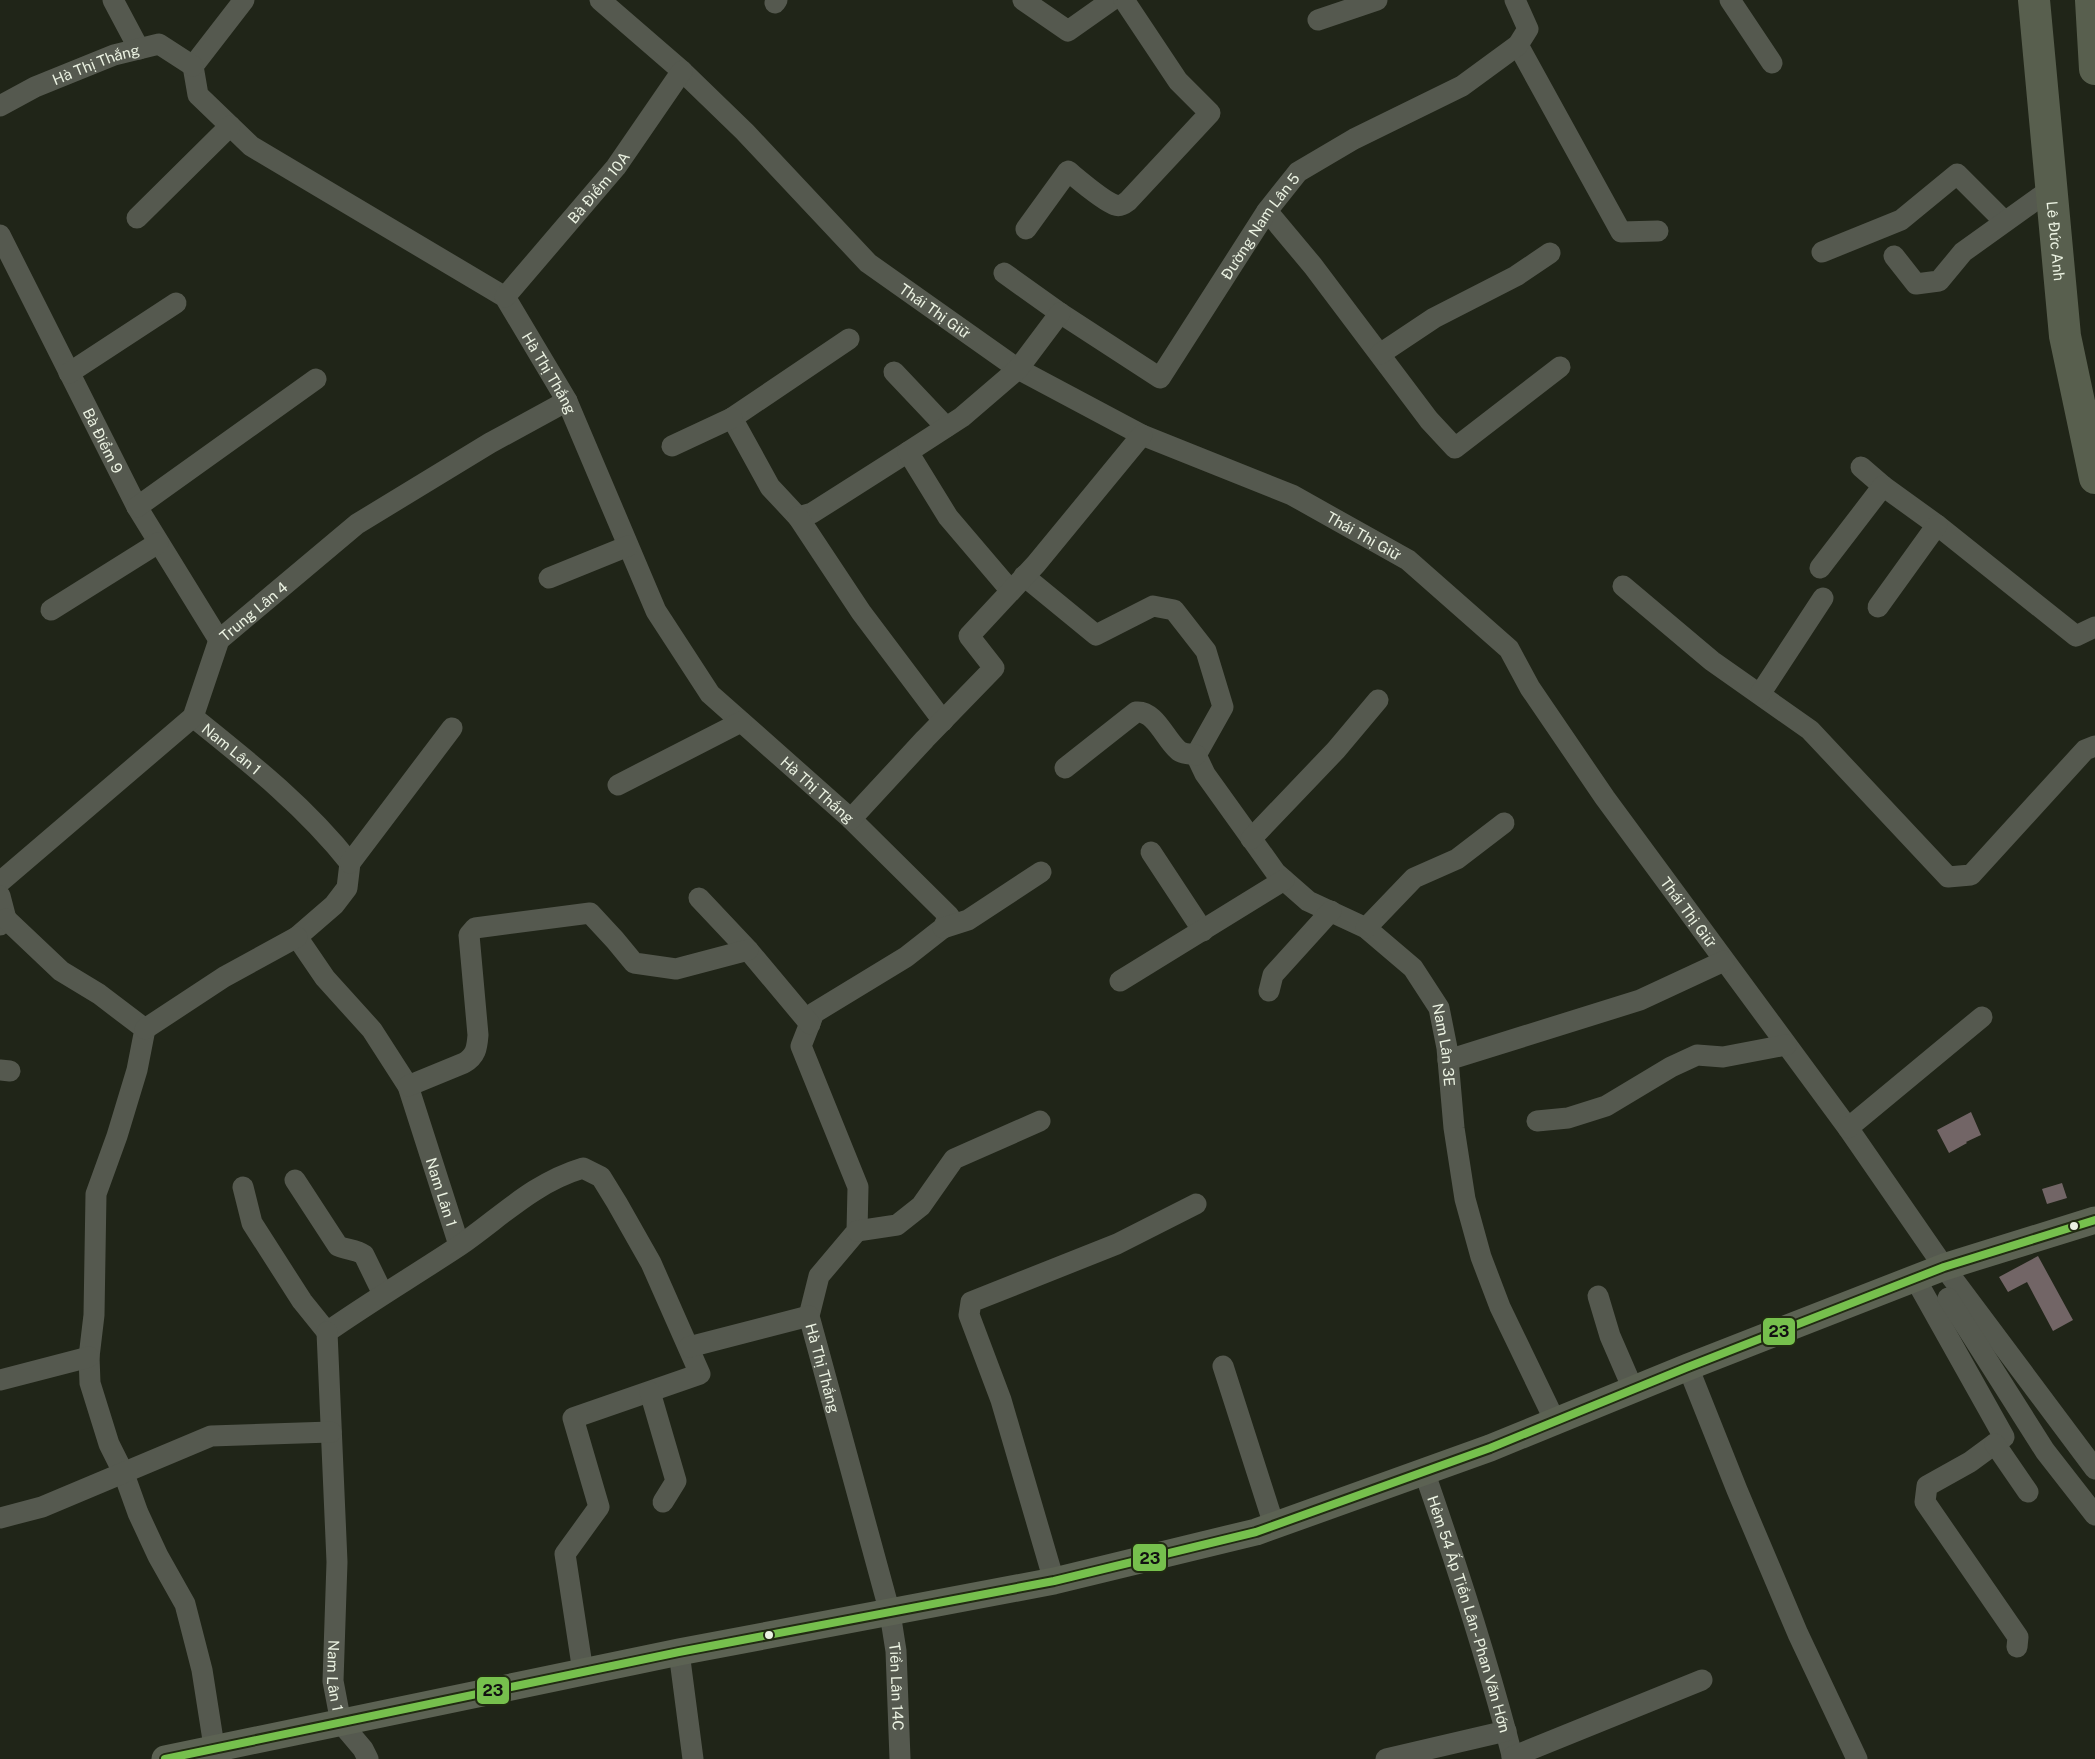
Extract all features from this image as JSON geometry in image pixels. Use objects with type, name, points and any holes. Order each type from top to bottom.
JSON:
[{"type":"highway","name":"Lê Đức Anh","points":[[2034,0],[2065,336],[2095,478]]},
{"type":"highway","name":"Lê Đức Anh","points":[[2048,0],[2065,207],[2086,347],[2095,385]]},
{"type":"highway","points":[[2091,0],[2095,69]]},
{"type":"main road","points":[[165,1759],[215,1754],[341,1723],[679,1652],[1054,1581],[1256,1532],[1490,1448],[1688,1367],[1944,1268],[2095,1220]]},
{"type":"street","points":[[113,0],[139,49]]},
{"type":"street","points":[[193,66],[244,0]]},
{"type":"street","name":"Thái Thị Giữ","points":[[600,0],[682,71],[745,132],[868,263],[1018,369],[1142,435],[1292,495],[1408,560],[1509,649],[1530,688],[1605,798],[1848,1128],[1944,1268],[2095,1469]]},
{"type":"street","points":[[1023,0],[1068,32],[1113,0]]},
{"type":"street","points":[[1026,229],[1068,171],[1106,200],[1121,206],[1210,113],[1178,81],[1124,0]]},
{"type":"street","points":[[1318,20],[1377,0]]},
{"type":"street","points":[[1515,0],[1528,29],[1518,45],[1621,232],[1658,231]]},
{"type":"street","points":[[1730,0],[1772,63]]},
{"type":"street","name":"Hà Thị Thắng","points":[[0,106],[35,87],[104,59],[159,45],[193,66],[198,95],[250,146],[505,297],[567,401],[656,611],[710,694],[851,819],[950,916],[943,928]]},
{"type":"street","name":"Đường Nam Lân 5","points":[[1004,273],[1060,313],[1160,378],[1267,211],[1298,172],[1354,139],[1462,86],[1518,45]]},
{"type":"street","name":"Bà Điểm 10A","points":[[505,297],[616,167],[682,71]]},
{"type":"street","points":[[137,218],[230,126]]},
{"type":"street","points":[[1822,252],[1900,220],[1957,174],[2004,221]]},
{"type":"street","points":[[1894,256],[1916,284],[1939,281],[1963,252],[2051,189]]},
{"type":"street","points":[[1267,211],[1313,266],[1429,420],[1455,448],[1560,367]]},
{"type":"street","name":"Bà Điểm 9","points":[[0,235],[136,507],[219,640]]},
{"type":"street","points":[[1380,354],[1434,318],[1516,276],[1550,253]]},
{"type":"street","points":[[69,373],[176,303]]},
{"type":"street","points":[[798,517],[812,513],[962,417],[1018,369],[1060,313]]},
{"type":"street","points":[[672,446],[732,417],[849,339]]},
{"type":"street","points":[[894,372],[946,428]]},
{"type":"street","points":[[136,507],[316,379]]},
{"type":"street","name":"Trung Lân 4","points":[[193,717],[219,640],[357,524],[490,443],[567,401]]},
{"type":"street","points":[[732,417],[771,487],[798,517],[861,612],[943,721]]},
{"type":"street","points":[[851,819],[994,668],[969,636],[1017,584],[1142,435]]},
{"type":"street","points":[[908,452],[948,517],[1017,584],[1096,635],[1153,606],[1174,610],[1206,651],[1223,707],[1196,755],[1179,752],[1149,716],[1139,711],[1065,768]]},
{"type":"street","points":[[1861,467],[2076,636],[2095,627]]},
{"type":"street","points":[[1820,568],[1883,486]]},
{"type":"street","points":[[1878,607],[1936,525]]},
{"type":"street","points":[[51,609],[158,543]]},
{"type":"street","points":[[549,578],[628,546]]},
{"type":"street","points":[[1623,586],[1712,661],[1810,730],[1948,877],[1971,875],[2085,750],[2095,746]]},
{"type":"street","points":[[1760,694],[1823,598]]},
{"type":"street","points":[[1251,839],[1336,750],[1378,700]]},
{"type":"street","points":[[0,882],[193,717]]},
{"type":"street","name":"Nam Lân 1","points":[[193,717],[269,778],[329,836],[350,863]]},
{"type":"street","points":[[618,785],[741,722]]},
{"type":"street","points":[[215,1754],[202,1670],[185,1604],[158,1556],[138,1513],[124,1474],[109,1444],[90,1383],[89,1357],[94,1316],[96,1194],[137,1070],[146,1029],[224,977],[297,938],[334,904],[347,888],[350,863],[452,728]]},
{"type":"street","name":"Nam Lân 3E","points":[[1196,755],[1205,774],[1276,873],[1308,901],[1366,928],[1413,968],[1439,1008],[1448,1060],[1454,1128],[1465,1199],[1481,1257],[1500,1306],[1555,1421]]},
{"type":"street","points":[[1366,928],[1414,878],[1457,859],[1504,823]]},
{"type":"street","points":[[1151,852],[1203,931]]},
{"type":"street","points":[[1040,1121],[954,1159],[921,1206],[897,1225],[858,1232],[858,1187],[801,1046],[814,1013],[906,957],[943,928],[968,920],[1041,872]]},
{"type":"street","points":[[1120,981],[1284,880]]},
{"type":"street","points":[[0,896],[3,922],[61,971],[99,994],[146,1029]]},
{"type":"street","points":[[699,898],[748,950],[810,1024]]},
{"type":"street","points":[[1269,991],[1274,975],[1331,912]]},
{"type":"street","points":[[408,1086],[464,1063],[471,1059],[477,1051],[478,1035],[469,936],[475,928],[590,914],[633,963],[676,969],[748,950]]},
{"type":"street","name":"Nam Lân 1","points":[[297,938],[325,978],[372,1030],[408,1086],[459,1245],[327,1332],[337,1562],[333,1681],[341,1723]]},
{"type":"street","points":[[1448,1060],[1640,1000],[1724,961]]},
{"type":"street","points":[[1848,1128],[1982,1017]]},
{"type":"street","points":[[1537,1121],[1568,1118],[1606,1106],[1671,1067],[1697,1055],[1723,1057],[1786,1045]]},
{"type":"street","points":[[459,1245],[520,1198],[564,1174],[583,1168],[601,1177],[651,1263],[700,1374],[573,1418],[599,1507],[565,1554],[583,1672]]},
{"type":"street","points":[[295,1179],[338,1246],[364,1255],[383,1294]]},
{"type":"street","points":[[243,1186],[252,1223],[302,1301],[327,1332]]},
{"type":"street","points":[[1054,1581],[1000,1400],[969,1315],[971,1302],[1117,1244],[1196,1204]]},
{"type":"street","name":"Hà Thị Thắng","points":[[858,1232],[819,1276],[809,1316],[890,1613]]},
{"type":"street","points":[[1916,1280],[2004,1437],[1970,1462],[1927,1486],[1925,1502],[2018,1637],[2017,1647]]},
{"type":"street","points":[[1598,1296],[1610,1336],[1634,1389]]},
{"type":"street","points":[[1948,1298],[2045,1450],[2095,1515]]},
{"type":"street","points":[[689,1347],[809,1316]]},
{"type":"street","points":[[3,1373],[89,1357]]},
{"type":"street","points":[[1223,1365],[1274,1526]]},
{"type":"street","points":[[1688,1367],[1798,1634],[1857,1759]]},
{"type":"street","points":[[650,1392],[675,1481],[663,1502]]},
{"type":"street","points":[[0,1518],[42,1507],[211,1436],[331,1432]]},
{"type":"street","points":[[1995,1444],[2028,1492]]},
{"type":"street","name":"Hẻm 54 Ấp Tiền Lân - Phan Văn Hớn","points":[[1424,1471],[1462,1580],[1512,1758]]},
{"type":"street","name":"Tiền Lân 14C","points":[[890,1613],[896,1651],[900,1759]]},
{"type":"street","points":[[679,1652],[693,1759]]},
{"type":"street","points":[[1512,1758],[1702,1680]]},
{"type":"street","points":[[341,1723],[363,1749],[368,1759]]},
{"type":"street","points":[[1386,1759],[1506,1731]]},
{"type":"building","points":[[1971,1112],[1981,1135],[1949,1153],[1937,1130]]},
{"type":"building","points":[[2062,1183],[2067,1198],[2047,1204],[2042,1189]]},
{"type":"building","points":[[2038,1256],[2073,1320],[2053,1331],[2027,1282],[2008,1292],[1999,1277]]},
{"type":"transit line","name":"23","points":[[165,1759],[679,1652],[1054,1581],[1256,1532],[1490,1448],[1688,1367],[1944,1267],[2095,1220]]}]
